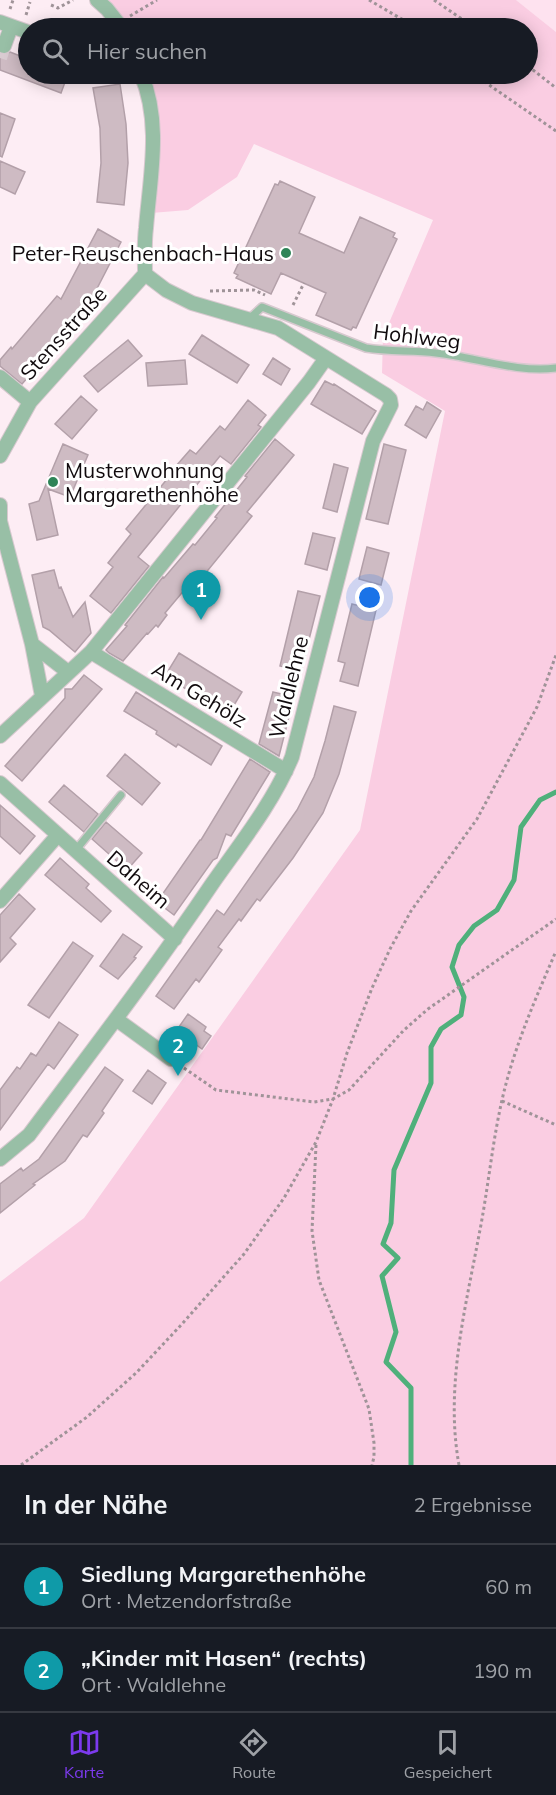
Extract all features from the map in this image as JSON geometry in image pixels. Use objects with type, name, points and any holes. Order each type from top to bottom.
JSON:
[{"type":"street","points":[[97,0],[114,18]]},
{"type":"street","points":[[4,46],[6,25]]},
{"type":"street","points":[[0,736],[91,652],[326,358],[278,328],[192,303],[166,290],[145,274],[146,230],[154,160],[152,115],[145,84]]},
{"type":"street","name":"Stensstraße","points":[[0,456],[30,402],[145,274]]},
{"type":"street","name":"Waldlehne","points":[[0,1159],[29,1135],[175,939],[255,822],[292,757],[373,441],[391,405],[386,395],[326,358]]},
{"type":"street","points":[[0,377],[30,402]]},
{"type":"street","points":[[0,505],[0,521],[32,644],[42,696]]},
{"type":"street","points":[[32,644],[68,672]]},
{"type":"street","name":"Am Gehölz","points":[[91,652],[286,771]]},
{"type":"street","name":"Daheim","points":[[0,783],[175,939]]},
{"type":"street","points":[[0,901],[58,836]]},
{"type":"street","points":[[116,1019],[171,1059]]},
{"type":"lane","name":"Hohlweg","points":[[249,319],[262,307],[366,348],[383,351],[435,352],[515,367],[556,369]]},
{"type":"lane","name":"Daheim","points":[[75,850],[121,795]]},
{"type":"path","points":[[10,9],[14,0]]},
{"type":"path","points":[[51,5],[58,8],[73,0]]},
{"type":"path","points":[[131,18],[157,0]]},
{"type":"path","points":[[369,0],[400,18]]},
{"type":"path","points":[[434,0],[460,18]]},
{"type":"path","points":[[26,15],[30,2]]},
{"type":"path","points":[[538,74],[556,88]]},
{"type":"path","points":[[488,84],[556,131]]},
{"type":"path","points":[[292,307],[304,283]]},
{"type":"path","points":[[192,303],[211,290],[254,290],[273,298]]},
{"type":"path","points":[[21,1465],[87,1417],[137,1372],[251,1244],[284,1198],[316,1142],[333,1099],[347,1053],[390,949],[411,911],[477,819],[537,707],[556,656]]},
{"type":"path","points":[[171,1059],[216,1090],[314,1102],[333,1099],[349,1090],[416,1019],[556,919]]},
{"type":"path","points":[[459,1465],[456,1449],[454,1396],[460,1333],[502,1101],[519,1038],[556,951]]},
{"type":"path","points":[[502,1101],[556,1125]]},
{"type":"path","points":[[316,1142],[312,1231],[319,1280],[369,1409],[375,1456],[372,1465]]},
{"type":"shaded area","points":[[101,0],[516,0],[556,32],[556,1465],[0,1465],[0,1282],[84,1218],[360,830],[445,411],[382,373],[383,337],[433,220],[254,144],[237,177],[188,210],[151,213],[145,84],[538,84],[538,18],[116,18]]},
{"type":"shaded area","points":[[516,0],[556,0],[556,32]]},
{"type":"building","points":[[10,52],[18,55],[18,77],[0,70],[0,54],[5,55]]},
{"type":"building","points":[[37,84],[64,84],[61,93]]},
{"type":"building","points":[[120,84],[126,124],[128,163],[124,205],[97,202],[101,163],[100,128],[93,88]]},
{"type":"building","points":[[0,113],[15,119],[2,157],[0,156]]},
{"type":"building","points":[[0,161],[25,172],[15,194],[0,187]]},
{"type":"building","name":"Peter-Reuschenbach-Haus","points":[[280,181],[315,197],[299,233],[344,253],[360,217],[395,233],[393,237],[397,239],[356,328],[353,327],[351,330],[316,315],[326,293],[281,273],[271,294],[236,278],[238,275],[234,273],[275,184],[278,185]]},
{"type":"building","points":[[98,229],[121,242],[90,302],[88,301],[32,366],[35,369],[22,384],[0,366],[0,360],[57,296],[61,299]]},
{"type":"building","points":[[202,335],[249,365],[237,383],[189,354]]},
{"type":"building","points":[[128,340],[142,356],[98,392],[84,376]]},
{"type":"building","points":[[273,358],[290,369],[281,385],[263,374]]},
{"type":"building","points":[[185,360],[187,384],[148,386],[146,363]]},
{"type":"building","points":[[325,381],[334,384],[376,411],[362,434],[311,404]]},
{"type":"building","points":[[81,396],[97,410],[72,439],[55,424]]},
{"type":"building","points":[[248,400],[266,415],[258,425],[261,427],[231,464],[220,456],[138,557],[149,566],[111,613],[90,596],[113,567],[108,563],[131,534],[126,529],[190,450],[196,454],[220,426],[225,430]]},
{"type":"building","points":[[427,402],[441,411],[426,438],[405,425],[416,406],[423,410]]},
{"type":"building","points":[[275,439],[294,455],[247,512],[252,516],[200,580],[196,576],[165,613],[167,615],[158,627],[156,625],[147,633],[123,661],[109,653],[106,650],[127,626],[125,625],[163,577],[193,544],[195,545],[217,518],[215,517],[247,477],[245,476]]},
{"type":"building","points":[[63,444],[88,455],[70,497],[48,489],[58,535],[37,540],[29,504],[39,501]]},
{"type":"building","points":[[384,444],[406,450],[388,524],[366,519]]},
{"type":"building","points":[[334,464],[348,468],[337,512],[323,508]]},
{"type":"building","points":[[313,533],[335,538],[327,570],[305,564]]},
{"type":"building","points":[[367,547],[389,553],[381,585],[359,579]]},
{"type":"building","points":[[54,570],[59,588],[61,587],[73,617],[85,602],[91,633],[75,652],[43,627],[32,575]]},
{"type":"building","points":[[298,591],[320,596],[301,671],[280,666]]},
{"type":"building","points":[[352,604],[376,610],[358,686],[340,681],[345,663],[338,661]]},
{"type":"building","points":[[179,653],[242,692],[228,715],[165,676]]},
{"type":"building","points":[[84,675],[102,689],[22,781],[5,766],[65,698],[65,689],[72,689]]},
{"type":"building","points":[[136,692],[222,746],[211,765],[178,744],[176,747],[156,734],[157,731],[124,711]]},
{"type":"building","points":[[273,692],[294,697],[279,756],[259,744]]},
{"type":"building","points":[[334,706],[356,712],[339,774],[323,813],[293,858],[260,901],[257,899],[218,947],[222,950],[199,982],[196,979],[174,1009],[156,996],[217,910],[224,915],[297,810],[314,777]]},
{"type":"building","points":[[125,754],[160,783],[142,805],[107,776]]},
{"type":"building","points":[[250,759],[270,772],[231,836],[226,834],[217,858],[213,860],[174,915],[157,902],[201,840]]},
{"type":"building","points":[[64,785],[98,814],[84,832],[49,802]]},
{"type":"building","points":[[0,805],[35,836],[20,854],[0,836]]},
{"type":"building","points":[[106,822],[142,853],[127,870],[92,839]]},
{"type":"building","points":[[60,858],[89,884],[86,888],[111,911],[101,922],[45,875]]},
{"type":"building","points":[[19,894],[35,909],[10,938],[16,944],[0,962],[0,915]]},
{"type":"building","points":[[123,934],[142,947],[118,979],[100,966]]},
{"type":"building","points":[[73,942],[93,956],[49,1018],[28,1005]]},
{"type":"building","points":[[188,1014],[206,1027],[204,1031],[211,1036],[202,1049],[195,1044],[192,1047],[174,1034]]},
{"type":"building","points":[[59,1022],[78,1035],[54,1069],[48,1064],[0,1130],[0,1090],[17,1067],[20,1069],[31,1053],[36,1056]]},
{"type":"building","points":[[105,1067],[123,1080],[87,1137],[83,1135],[65,1161],[33,1184],[35,1185],[0,1213],[0,1184],[21,1168],[23,1171],[39,1159]]},
{"type":"building","points":[[148,1070],[166,1083],[152,1104],[133,1091]]},
{"type":"waterway","points":[[411,1465],[411,1388],[386,1362],[396,1332],[382,1276],[398,1258],[383,1244],[391,1223],[394,1170],[431,1083],[431,1047],[441,1029],[461,1015],[464,997],[452,967],[459,945],[474,926],[497,910],[514,880],[521,827],[540,800],[556,792]]},
{"type":"tunnel","points":[[0,58],[4,46]]},
{"type":"place","name":"Peter-Reuschenbach-Haus","points":[[286,253]]},
{"type":"place","name":"Musterwohnung Margarethenhöhe","points":[[53,482]]},
{"type":"place","name":"Siedlung Margarethenhöhe","points":[[201,620]]},
{"type":"place","name":"„Kinder mit Hasen“ (rechts)","points":[[178,1076]]}]
